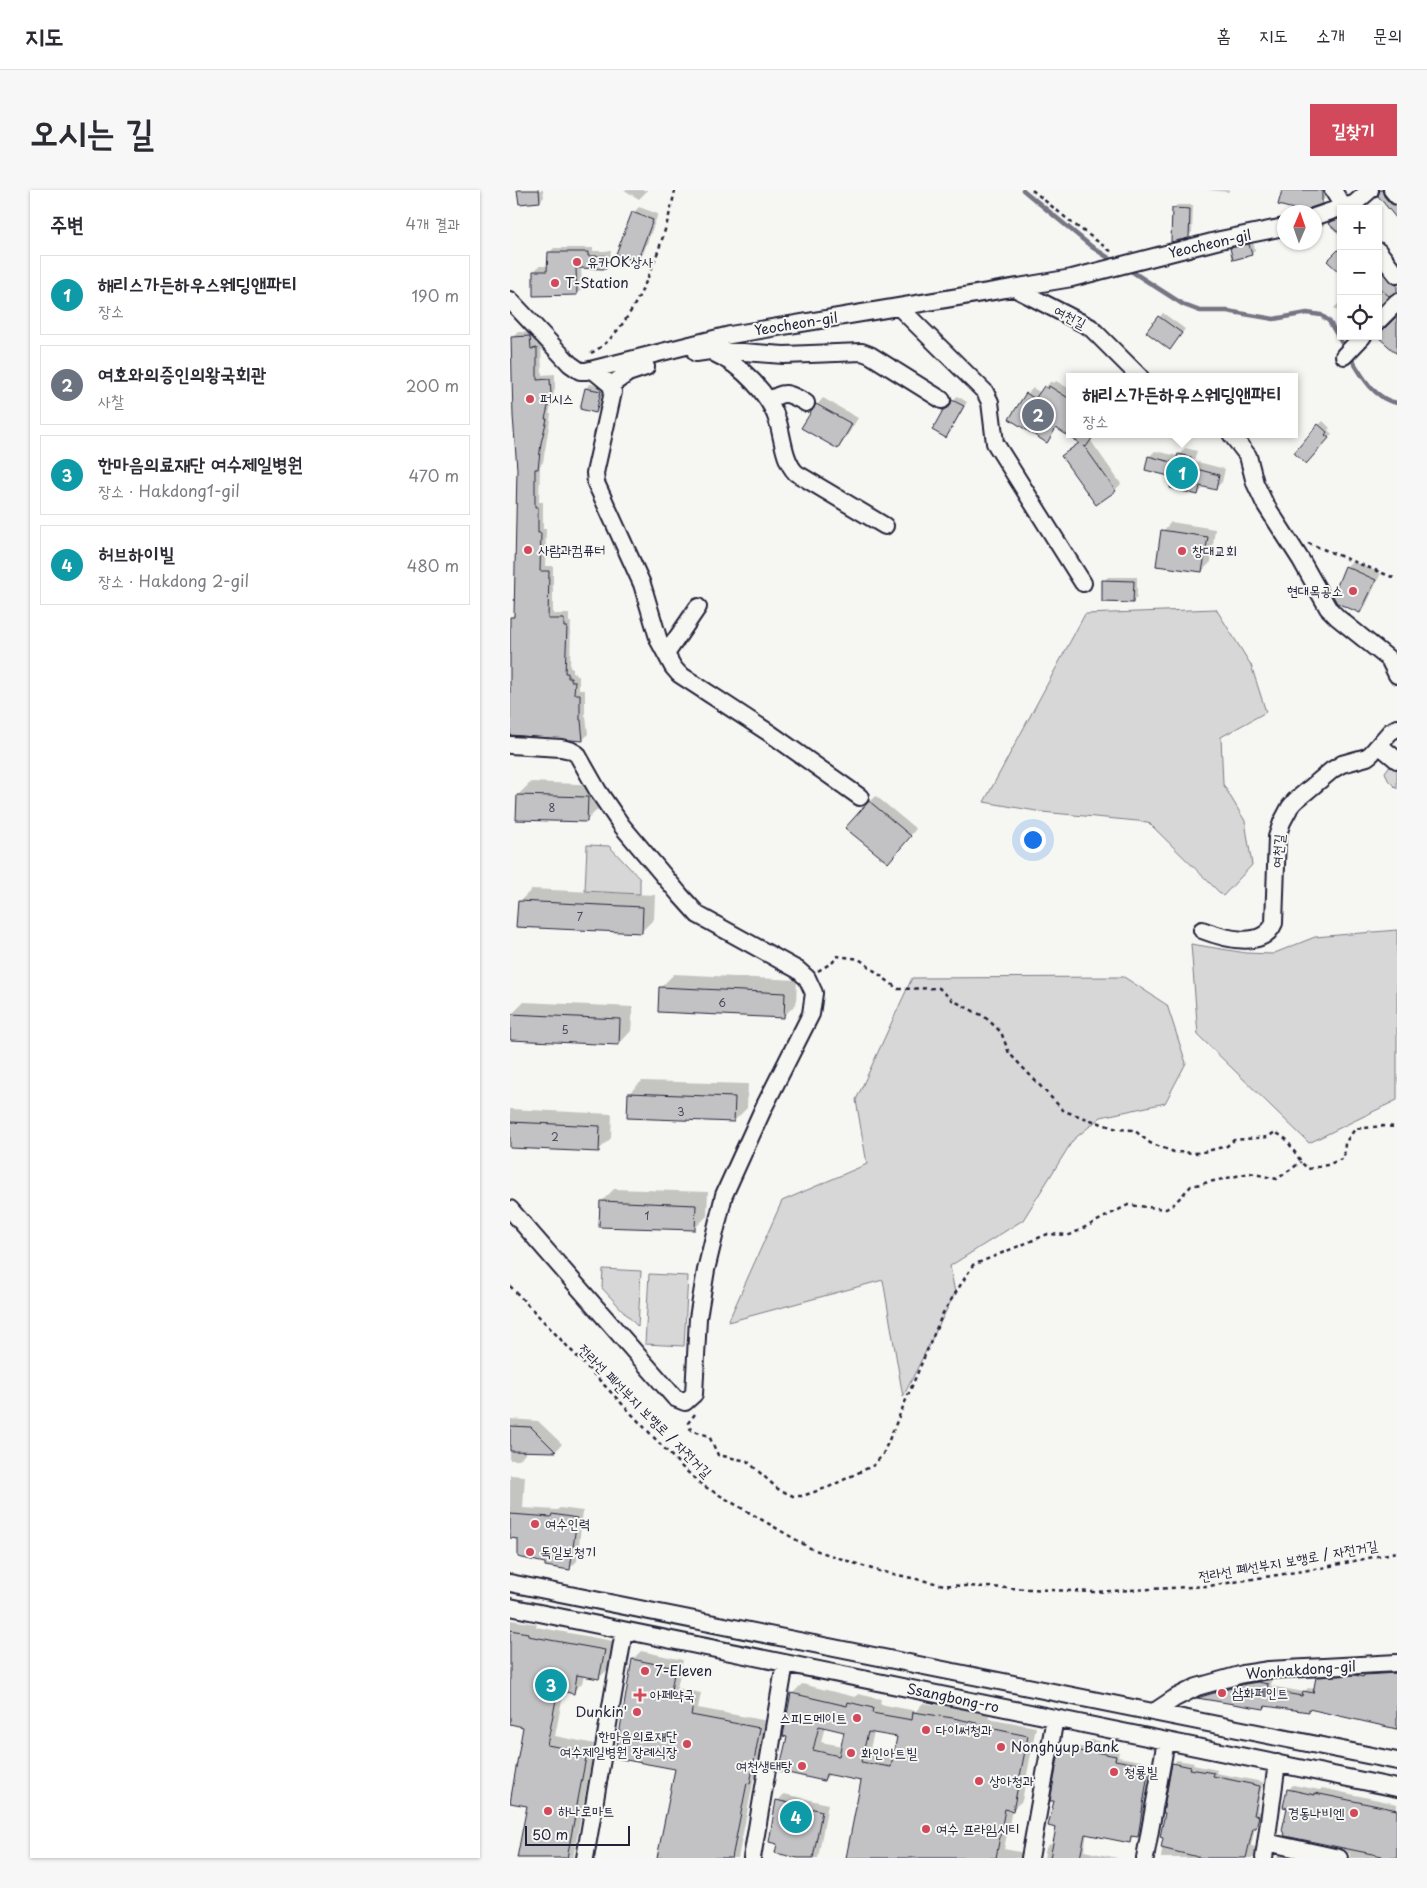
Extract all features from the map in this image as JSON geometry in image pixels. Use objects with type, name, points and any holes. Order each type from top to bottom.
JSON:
[{"type":"street","points":[[1333,190],[1342,205]]},
{"type":"street","points":[[1352,205],[1370,190]]},
{"type":"street","points":[[1392,190],[1397,196]]},
{"type":"street","points":[[1322,215],[1337,210]]},
{"type":"street","name":"Yeocheon-gil","points":[[570,364],[580,371],[592,370],[730,335],[1014,288],[1113,261],[1136,262],[1220,240],[1277,228]]},
{"type":"street","points":[[1382,256],[1397,275]]},
{"type":"street","name":"여천길","points":[[1014,288],[1090,327],[1136,373]]},
{"type":"street","points":[[510,300],[570,364]]},
{"type":"street","points":[[1382,317],[1397,302]]},
{"type":"street","points":[[899,307],[985,392],[990,402],[996,443],[1083,583]]},
{"type":"street","points":[[611,385],[622,376],[636,369],[708,350],[784,355],[862,352],[870,355],[942,400]]},
{"type":"street","points":[[708,350],[734,363],[769,401],[778,421],[792,468],[796,473],[885,526]]},
{"type":"street","points":[[592,370],[611,385],[613,392],[595,472],[596,482],[642,584],[654,628],[672,667],[679,674],[771,734],[860,797]]},
{"type":"street","points":[[769,401],[781,393],[786,393],[806,403]]},
{"type":"street","points":[[1234,438],[1248,456],[1255,483],[1262,497],[1328,608],[1389,659],[1397,675]]},
{"type":"street","points":[[666,654],[698,607]]},
{"type":"street","name":"여천길","points":[[1202,930],[1227,938],[1252,939],[1265,936],[1271,930],[1274,923],[1277,837],[1285,816],[1295,801],[1332,770],[1342,764],[1367,757],[1390,732],[1397,728]]},
{"type":"street","points":[[510,745],[561,748],[577,754],[598,791],[622,826],[698,915],[790,965],[807,978],[814,993],[811,1014],[764,1107],[724,1195],[706,1270],[698,1318],[690,1398],[675,1398],[510,1209]]},
{"type":"street","points":[[1379,745],[1397,760]]},
{"type":"street","name":"Ssangbong-ro","points":[[510,1582],[1397,1761]]},
{"type":"street","name":"Ssangbong-ro","points":[[510,1607],[1397,1788]]},
{"type":"street","points":[[585,1858],[624,1631]]},
{"type":"street","points":[[752,1858],[785,1663]]},
{"type":"street","name":"Wonhakdong-gil","points":[[1154,1712],[1175,1698],[1197,1687],[1243,1674],[1269,1670],[1397,1663]]},
{"type":"street","points":[[1030,1858],[1055,1718]]},
{"type":"street","points":[[1145,1858],[1166,1741]]},
{"type":"street","points":[[1278,1763],[1265,1850],[1339,1858]]},
{"type":"path","points":[[570,364],[595,351],[617,331],[633,309],[644,288],[670,219],[675,190]]},
{"type":"path","points":[[1032,190],[1071,222],[1113,261]]},
{"type":"path","points":[[1287,538],[1315,546],[1397,579]]},
{"type":"path","points":[[807,978],[833,962],[837,956],[859,959],[898,989],[938,988],[952,1000],[985,1017],[1001,1032],[1009,1053],[1064,1111],[1117,1129],[1134,1130],[1150,1143],[1174,1152],[1199,1153],[1227,1146],[1234,1140],[1268,1137],[1275,1132],[1286,1139],[1301,1162],[1308,1169],[1327,1165],[1344,1158],[1345,1143],[1355,1129],[1383,1126],[1397,1127]]},
{"type":"path","points":[[690,1398],[697,1411],[688,1423],[691,1430],[709,1436],[718,1455],[747,1461],[778,1489],[793,1496],[802,1496],[829,1486],[874,1465],[883,1454],[943,1313],[973,1265],[1048,1234],[1070,1235],[1128,1205],[1166,1208],[1173,1205],[1191,1186],[1250,1173],[1277,1179],[1301,1162]]},
{"type":"path","name":"전라선 폐선부지 보행로 / 자전거길","points":[[510,1286],[682,1467],[702,1485],[812,1549],[876,1570],[944,1585],[1093,1592],[1209,1586],[1321,1568],[1397,1552]]},
{"type":"shaded area","points":[[1216,609],[1251,665],[1266,712],[1221,737],[1223,784],[1245,821],[1252,865],[1223,896],[1148,822],[1042,812],[984,802],[1085,614]]},
{"type":"shaded area","points":[[1397,767],[1397,789],[1388,780],[1385,772],[1388,768]]},
{"type":"shaded area","points":[[587,845],[609,846],[640,879],[640,894],[585,891]]},
{"type":"shaded area","points":[[1397,930],[1397,1100],[1309,1143],[1198,1035],[1191,944],[1246,953],[1272,954],[1315,937]]},
{"type":"shaded area","points":[[1124,977],[1167,1005],[1186,1063],[1165,1103],[1101,1117],[1073,1140],[1023,1220],[950,1266],[955,1293],[903,1397],[883,1280],[728,1322],[782,1201],[867,1164],[856,1100],[912,978]]},
{"type":"shaded area","points":[[603,1269],[641,1271],[638,1327],[602,1288]]},
{"type":"shaded area","points":[[649,1274],[688,1276],[684,1346],[645,1344]]},
{"type":"building","points":[[517,190],[539,190],[540,202],[519,204]]},
{"type":"building","points":[[1282,190],[1322,190],[1322,204],[1278,205]]},
{"type":"building","points":[[1380,190],[1382,190],[1390,203],[1397,206],[1397,219],[1378,196]]},
{"type":"building","points":[[1172,208],[1190,209],[1189,238],[1171,242]]},
{"type":"building","points":[[632,212],[653,220],[637,262],[616,254]]},
{"type":"building","points":[[1337,220],[1337,231],[1328,223]]},
{"type":"building","points":[[1249,244],[1252,255],[1233,260],[1230,248]]},
{"type":"building","points":[[1337,251],[1337,270],[1327,261]]},
{"type":"building","points":[[548,252],[588,252],[588,256],[606,256],[606,269],[576,268],[577,295],[533,296],[533,271],[547,271]]},
{"type":"building","points":[[1382,272],[1390,282],[1397,285],[1397,292],[1389,296],[1382,290]]},
{"type":"building","points":[[1158,316],[1182,333],[1170,350],[1146,332]]},
{"type":"building","points":[[1397,316],[1397,354],[1381,340],[1382,331]]},
{"type":"building","points":[[530,336],[531,349],[537,348],[537,380],[550,379],[551,394],[545,419],[547,419],[541,443],[538,469],[535,469],[535,507],[538,507],[538,533],[541,533],[540,571],[549,571],[548,619],[564,619],[564,627],[567,627],[565,673],[568,673],[568,678],[571,678],[571,681],[575,681],[574,694],[580,694],[580,720],[583,741],[510,735],[510,617],[514,617],[517,469],[513,416],[511,337]]},
{"type":"building","points":[[1044,386],[1048,389],[1049,386],[1066,397],[1066,435],[1056,428],[1047,443],[1009,419],[1026,393],[1035,399]]},
{"type":"building","points":[[585,388],[601,391],[596,413],[580,409]]},
{"type":"building","points":[[952,400],[964,406],[946,438],[932,430],[943,410],[950,406]]},
{"type":"building","points":[[816,404],[852,424],[838,449],[801,428]]},
{"type":"building","points":[[1318,424],[1327,432],[1325,435],[1329,438],[1306,464],[1294,453]]},
{"type":"building","points":[[1071,438],[1092,438],[1086,447],[1084,446],[1116,491],[1096,505],[1061,456],[1079,443]]},
{"type":"building","points":[[1178,454],[1191,457],[1189,467],[1219,475],[1216,490],[1200,486],[1198,495],[1170,488],[1173,477],[1145,470],[1148,456],[1175,463]]},
{"type":"building","name":"창대교회","points":[[1161,530],[1208,537],[1202,572],[1156,566]]},
{"type":"building","name":"현대목공소","points":[[1345,566],[1376,580],[1360,613],[1337,603],[1333,596]]},
{"type":"building","points":[[1102,580],[1134,581],[1133,603],[1102,602]]},
{"type":"building","points":[[517,795],[588,797],[587,822],[516,820]]},
{"type":"building","points":[[869,801],[911,836],[888,863],[845,828]]},
{"type":"building","points":[[518,901],[643,907],[642,933],[516,927]]},
{"type":"building","points":[[659,987],[785,993],[784,1018],[658,1012]]},
{"type":"building","points":[[510,1014],[620,1019],[619,1045],[510,1040]]},
{"type":"building","points":[[628,1093],[735,1097],[734,1122],[627,1118]]},
{"type":"building","points":[[510,1122],[600,1126],[599,1152],[510,1148]]},
{"type":"building","points":[[600,1201],[696,1205],[695,1230],[599,1227]]},
{"type":"building","points":[[510,1426],[531,1427],[556,1452],[510,1451]]},
{"type":"building","points":[[510,1514],[551,1517],[552,1514],[577,1518],[570,1570],[545,1566],[545,1563],[518,1557],[518,1539],[510,1538]]},
{"type":"building","points":[[510,1630],[528,1633],[528,1636],[605,1650],[599,1679],[577,1675],[574,1694],[558,1690],[547,1745],[587,1752],[567,1858],[517,1858],[527,1806],[510,1803],[523,1727],[510,1724]]},
{"type":"building","points":[[632,1659],[675,1668],[670,1696],[694,1701],[691,1715],[760,1728],[750,1784],[747,1783],[732,1858],[657,1858],[675,1769],[615,1758]]},
{"type":"building","points":[[1397,1673],[1397,1729],[1309,1709],[1309,1712],[1265,1706],[1264,1709],[1197,1698],[1258,1682],[1268,1684],[1267,1690],[1302,1696],[1303,1691],[1313,1693],[1316,1677],[1355,1675],[1363,1677],[1364,1675]]},
{"type":"building","points":[[791,1693],[847,1706],[848,1702],[873,1708],[872,1713],[912,1720],[913,1712],[953,1718],[1028,1736],[1013,1811],[1005,1809],[996,1858],[846,1858],[861,1781],[826,1774],[824,1781],[779,1771],[787,1737],[783,1736]],"holes":[[[819,1726],[844,1732],[839,1756],[813,1750]],[[868,1732],[897,1737],[891,1767],[861,1762]]]},
{"type":"building","points":[[1085,1743],[1096,1745],[1095,1752],[1116,1756],[1115,1760],[1143,1765],[1142,1772],[1148,1773],[1138,1837],[1131,1836],[1130,1843],[1085,1834],[1080,1858],[1050,1858],[1056,1828],[1048,1826],[1054,1801],[1050,1801],[1060,1747],[1084,1752]]},
{"type":"building","points":[[1172,1763],[1191,1767],[1190,1769],[1214,1773],[1213,1776],[1260,1786],[1254,1815],[1259,1816],[1256,1828],[1253,1828],[1246,1858],[1202,1858],[1161,1848],[1163,1838],[1160,1837],[1165,1813],[1163,1813]]},
{"type":"building","points":[[1287,1789],[1397,1810],[1397,1858],[1382,1858],[1382,1856],[1285,1836],[1282,1830],[1287,1808],[1283,1807]]},
{"type":"building","points":[[776,1800],[822,1811],[813,1858],[798,1858],[775,1853],[777,1844],[769,1842]]},
{"type":"waterway","points":[[1023,190],[1092,247],[1115,262]]},
{"type":"waterway","points":[[1128,269],[1184,305],[1200,311],[1227,311],[1274,319],[1307,313],[1321,315],[1329,321],[1346,350]]},
{"type":"waterway","points":[[1350,356],[1369,385],[1382,397],[1397,403]]},
{"type":"place","name":"유카OK상사","points":[[577,262]]},
{"type":"place","name":"T-Station","points":[[555,283]]},
{"type":"place","name":"퍼시스","points":[[530,399]]},
{"type":"place","name":"여호와의증인의왕국회관","points":[[1038,415]]},
{"type":"place","name":"해리스가든하우스웨딩앤파티","points":[[1182,473]]},
{"type":"place","name":"사람과컴퓨터","points":[[528,550]]},
{"type":"place","name":"창대교회","points":[[1182,551]]},
{"type":"place","name":"현대목공소","points":[[1353,591]]},
{"type":"place","name":"여수인력","points":[[535,1524]]},
{"type":"place","name":"독일보청기","points":[[530,1552]]},
{"type":"place","name":"7-Eleven","points":[[645,1671]]},
{"type":"place","name":"한마음의료재단 여수제일병원","points":[[551,1685]]},
{"type":"place","name":"삼화페인트","points":[[1222,1693]]},
{"type":"place","name":"아페약국","points":[[640,1695]]},
{"type":"place","name":"Dunkin'","points":[[637,1712]]},
{"type":"place","name":"스피드메이트","points":[[857,1718]]},
{"type":"place","name":"다이써청과","points":[[926,1730]]},
{"type":"place","name":"한마음의료재단 여수제일병원 장례식장","points":[[687,1744]]},
{"type":"place","name":"Nonghyup Bank","points":[[1001,1747]]},
{"type":"place","name":"화인아트빌","points":[[851,1753]]},
{"type":"place","name":"여천생태탕","points":[[802,1766]]},
{"type":"place","name":"청룡빌","points":[[1114,1772]]},
{"type":"place","name":"상아청과","points":[[979,1781]]},
{"type":"place","name":"하나로마트","points":[[548,1811]]},
{"type":"place","name":"경동나비엔","points":[[1354,1813]]},
{"type":"place","name":"허브하이빌","points":[[796,1817]]},
{"type":"place","name":"여수 프라임시티","points":[[926,1829]]}]
